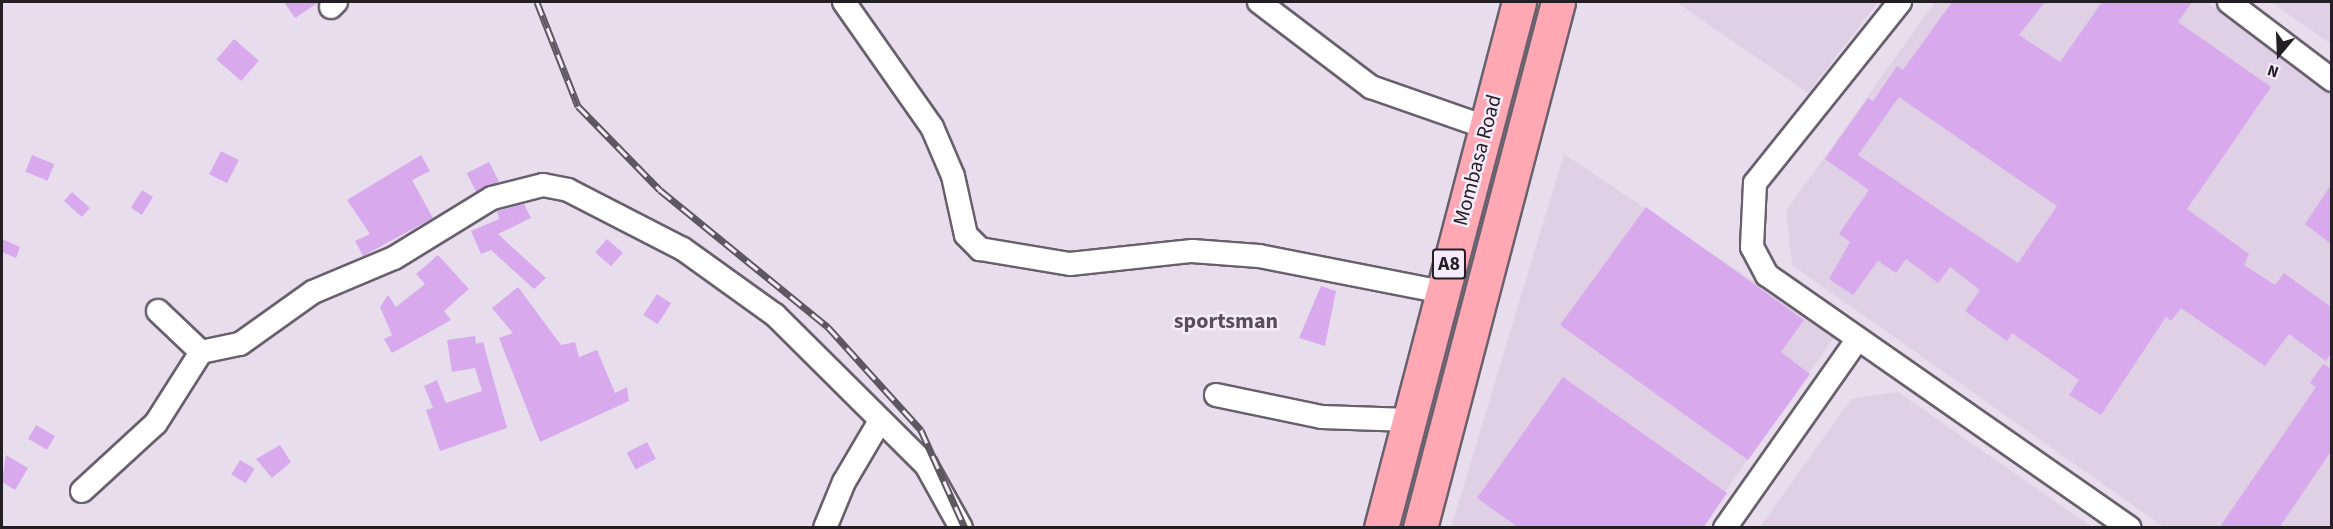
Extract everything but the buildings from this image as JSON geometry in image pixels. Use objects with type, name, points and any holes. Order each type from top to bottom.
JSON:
[{"type":"highway","name":"Mombasa Road","points":[[1381,528],[1485,127],[1520,2]]},
{"type":"highway","name":"Mombasa Road","points":[[1420,528],[1558,2]]},
{"type":"street","points":[[844,2],[932,127],[953,176],[966,235],[980,249],[1070,264],[1192,251],[1259,256],[1442,292]]},
{"type":"street","points":[[1259,2],[1371,87],[1485,127]]},
{"type":"street","points":[[1900,2],[1755,183],[1752,247],[1767,275],[2130,528]]},
{"type":"street","points":[[2229,2],[2331,80]]},
{"type":"street","points":[[82,491],[156,423],[201,352],[240,344],[313,292],[388,261],[492,198],[543,184],[631,221],[751,296],[926,465],[961,528]]},
{"type":"street","points":[[158,311],[201,352]]},
{"type":"street","points":[[1725,528],[1858,339]]},
{"type":"street","points":[[1216,394],[1322,417],[1409,420]]},
{"type":"street","points":[[825,528],[844,482],[880,421]]},
{"type":"shaded area","points":[[1676,2],[1878,2],[1808,93]]},
{"type":"shaded area","points":[[1935,2],[2207,2],[2331,90],[2331,527],[2164,527],[1792,265],[1786,211]]},
{"type":"shaded area","points":[[2271,2],[2331,2],[2331,44]]},
{"type":"shaded area","points":[[1564,154],[1835,336],[1700,527],[1451,528]]},
{"type":"shaded area","points":[[1898,392],[2092,527],[1760,527],[1851,399]]},
{"type":"railway","points":[[537,2],[578,106],[660,190],[828,327],[921,430],[965,528]]},
{"type":"district","name":"sportsman","points":[[1226,322]]}]
